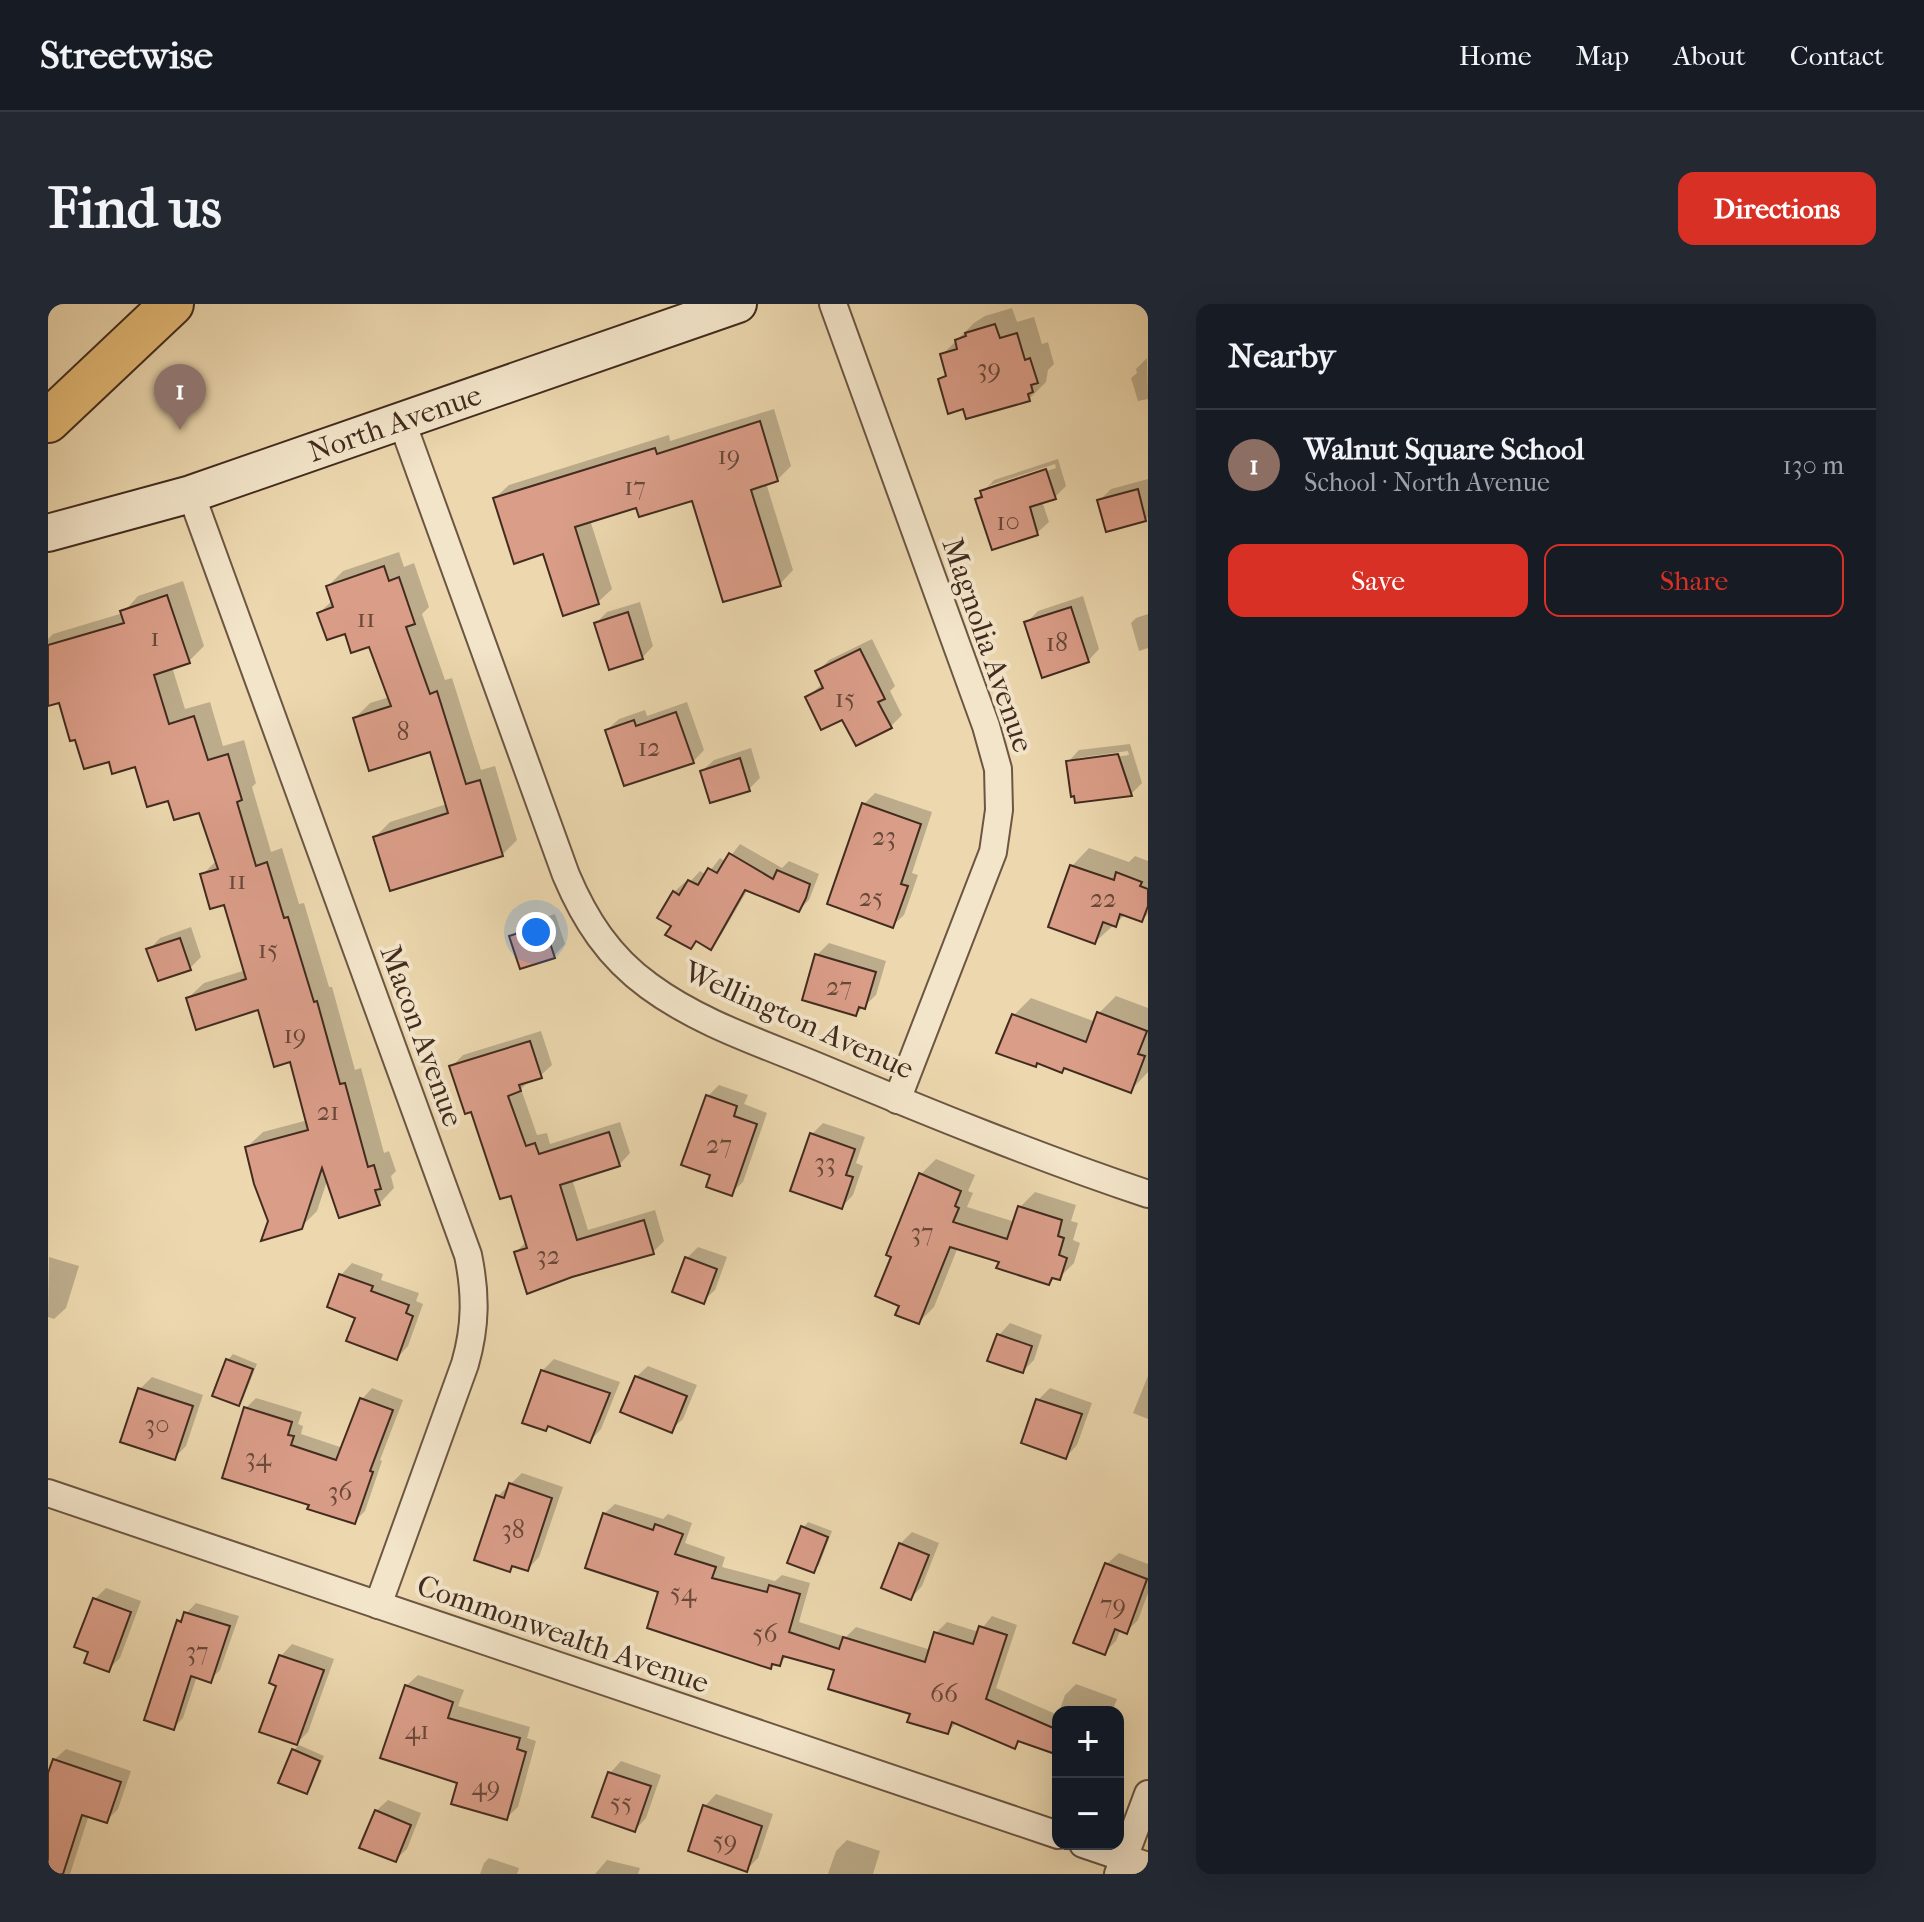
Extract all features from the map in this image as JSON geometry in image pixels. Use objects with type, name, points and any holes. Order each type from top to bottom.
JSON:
[{"type":"main road","points":[[53,406],[172,304]]},
{"type":"main road","name":"North Avenue","points":[[48,533],[191,494],[738,304]]},
{"type":"street","name":"Magnolia Avenue","points":[[833,304],[986,726],[998,769],[999,810],[993,852],[897,1100]]},
{"type":"street","name":"Wellington Avenue","points":[[402,422],[566,875],[586,918],[613,955],[646,984],[684,1010],[897,1100],[1148,1194]]},
{"type":"street","name":"Macon Avenue","points":[[191,494],[468,1255],[474,1282],[473,1338],[378,1605]]},
{"type":"street","name":"Commonwealth Avenue","points":[[48,1493],[1052,1833]]},
{"type":"street","points":[[1096,1850],[1130,1866],[1148,1794]]},
{"type":"building","points":[[995,324],[1000,338],[1017,333],[1025,360],[1030,358],[1038,383],[1031,385],[1033,392],[1028,394],[1030,401],[966,419],[963,409],[948,414],[938,379],[946,376],[940,354],[957,349],[955,340],[966,336],[965,333]]},
{"type":"building","points":[[760,421],[778,481],[751,490],[781,586],[723,602],[692,501],[639,517],[636,508],[575,527],[599,604],[563,616],[543,554],[514,564],[493,498],[655,448],[657,454]]},
{"type":"building","points":[[1046,469],[1056,499],[1030,507],[1038,535],[992,550],[975,499],[982,497],[980,491]]},
{"type":"building","points":[[1138,489],[1146,521],[1106,532],[1097,500]]},
{"type":"building","points":[[384,566],[389,581],[399,577],[415,624],[406,627],[430,694],[437,691],[466,784],[480,780],[503,856],[390,891],[373,837],[448,813],[430,752],[369,771],[353,718],[391,706],[369,647],[351,653],[345,634],[327,640],[317,613],[333,607],[326,586]]},
{"type":"building","points":[[167,595],[190,663],[154,675],[169,724],[194,716],[208,760],[228,754],[242,800],[237,802],[256,866],[267,862],[284,918],[288,917],[314,1002],[317,1001],[340,1084],[345,1083],[368,1167],[374,1165],[381,1189],[375,1190],[380,1205],[339,1218],[322,1168],[302,1229],[261,1241],[268,1221],[245,1147],[308,1130],[290,1062],[274,1067],[258,1010],[196,1030],[186,998],[246,979],[224,905],[210,909],[200,874],[218,869],[199,813],[174,820],[168,801],[147,807],[135,767],[112,774],[109,762],[84,769],[75,740],[70,741],[59,703],[48,706],[48,645],[124,623],[120,611]]},
{"type":"building","points":[[1071,607],[1089,662],[1042,678],[1024,622]]},
{"type":"building","points":[[628,612],[643,659],[609,670],[594,623]]},
{"type":"building","points":[[860,649],[885,699],[878,702],[892,728],[856,746],[842,720],[821,730],[805,697],[823,688],[815,671]]},
{"type":"building","points":[[676,712],[694,763],[624,786],[605,730],[634,720],[636,726]]},
{"type":"building","points":[[1118,754],[1132,796],[1075,803],[1074,796],[1071,797],[1066,761]]},
{"type":"building","points":[[740,758],[750,791],[710,803],[700,771]]},
{"type":"building","points":[[862,803],[921,824],[901,884],[908,886],[893,928],[827,904]]},
{"type":"building","points":[[729,853],[773,879],[777,870],[810,884],[799,912],[745,890],[711,950],[696,941],[691,949],[665,935],[671,926],[657,918],[673,891],[679,895],[688,880],[698,885],[708,868],[717,873]]},
{"type":"building","points":[[1070,865],[1114,880],[1116,872],[1142,882],[1140,886],[1148,889],[1148,906],[1142,922],[1120,914],[1116,927],[1103,922],[1095,944],[1048,927]]},
{"type":"building","points":[[544,925],[555,958],[520,969],[509,936]]},
{"type":"building","points":[[180,938],[191,970],[158,981],[146,949]]},
{"type":"building","points":[[815,954],[876,972],[865,1009],[859,1007],[856,1016],[802,1000]]},
{"type":"building","points":[[1097,1012],[1147,1031],[1138,1054],[1145,1056],[1131,1093],[1064,1068],[1062,1073],[996,1053],[1012,1014],[1086,1042]]},
{"type":"building","points":[[530,1041],[542,1078],[519,1085],[521,1091],[508,1096],[526,1146],[535,1143],[539,1154],[609,1132],[620,1166],[560,1185],[577,1240],[644,1220],[654,1254],[572,1277],[527,1294],[514,1252],[527,1248],[511,1196],[500,1199],[471,1112],[465,1114],[449,1066]]},
{"type":"building","points":[[706,1095],[737,1106],[734,1116],[757,1124],[732,1196],[706,1187],[710,1175],[681,1165]]},
{"type":"building","points":[[810,1133],[855,1149],[846,1175],[853,1177],[842,1209],[790,1191]]},
{"type":"building","points":[[919,1173],[961,1191],[953,1222],[1007,1239],[1018,1206],[1062,1220],[1058,1236],[1064,1238],[1059,1255],[1067,1258],[1060,1280],[1052,1278],[1049,1285],[996,1268],[999,1262],[950,1247],[919,1324],[895,1315],[899,1306],[875,1296],[891,1257],[886,1255]]},
{"type":"building","points":[[685,1257],[717,1269],[704,1304],[672,1292]]},
{"type":"building","points":[[339,1274],[373,1286],[371,1291],[409,1305],[406,1313],[413,1316],[397,1360],[346,1341],[355,1318],[327,1307]]},
{"type":"building","points":[[997,1334],[1032,1346],[1023,1373],[987,1361]]},
{"type":"building","points":[[226,1359],[253,1369],[239,1406],[212,1396]]},
{"type":"building","points":[[541,1370],[610,1393],[590,1443],[548,1426],[546,1431],[522,1423]]},
{"type":"building","points":[[635,1376],[687,1396],[672,1433],[620,1412]]},
{"type":"building","points":[[138,1388],[193,1406],[175,1460],[120,1442]]},
{"type":"building","points":[[360,1398],[393,1410],[370,1471],[373,1472],[355,1524],[307,1509],[309,1505],[222,1478],[244,1407],[292,1422],[288,1435],[294,1436],[291,1445],[336,1460]]},
{"type":"building","points":[[1036,1399],[1082,1414],[1066,1459],[1021,1443]]},
{"type":"building","points":[[509,1483],[552,1498],[528,1571],[512,1566],[510,1572],[474,1560],[496,1495],[504,1498]]},
{"type":"building","points":[[603,1513],[653,1530],[655,1524],[683,1534],[675,1554],[716,1567],[712,1578],[767,1592],[769,1585],[800,1594],[789,1632],[839,1649],[843,1637],[925,1662],[934,1632],[973,1644],[979,1626],[1007,1635],[986,1699],[1052,1727],[1052,1753],[1018,1741],[1015,1749],[952,1722],[948,1734],[907,1722],[910,1714],[828,1689],[834,1670],[783,1656],[780,1666],[772,1664],[771,1669],[647,1628],[658,1592],[585,1568]]},
{"type":"building","points":[[801,1526],[828,1537],[814,1573],[787,1563]]},
{"type":"building","points":[[899,1543],[929,1555],[911,1600],[881,1588]]},
{"type":"building","points":[[1105,1563],[1147,1579],[1127,1634],[1115,1629],[1105,1655],[1073,1643]]},
{"type":"building","points":[[93,1598],[131,1612],[109,1672],[84,1663],[88,1652],[74,1647]]},
{"type":"building","points":[[184,1612],[230,1626],[211,1683],[191,1676],[174,1730],[144,1720],[177,1620],[181,1622]]},
{"type":"building","points":[[279,1655],[324,1670],[297,1745],[259,1732],[276,1686],[269,1683]]},
{"type":"building","points":[[405,1685],[453,1702],[448,1718],[520,1738],[517,1749],[526,1752],[507,1820],[451,1804],[457,1783],[380,1758]]},
{"type":"building","points":[[292,1749],[320,1761],[307,1794],[278,1783]]},
{"type":"building","points":[[53,1759],[121,1782],[107,1823],[82,1815],[63,1874],[48,1874],[48,1773]]},
{"type":"building","points":[[608,1772],[651,1786],[635,1832],[592,1817]]},
{"type":"building","points":[[703,1805],[762,1826],[747,1872],[688,1851]]},
{"type":"building","points":[[375,1810],[411,1825],[396,1862],[359,1848]]},
{"type":"place","name":"Walnut Square School","points":[[180,430]]}]
